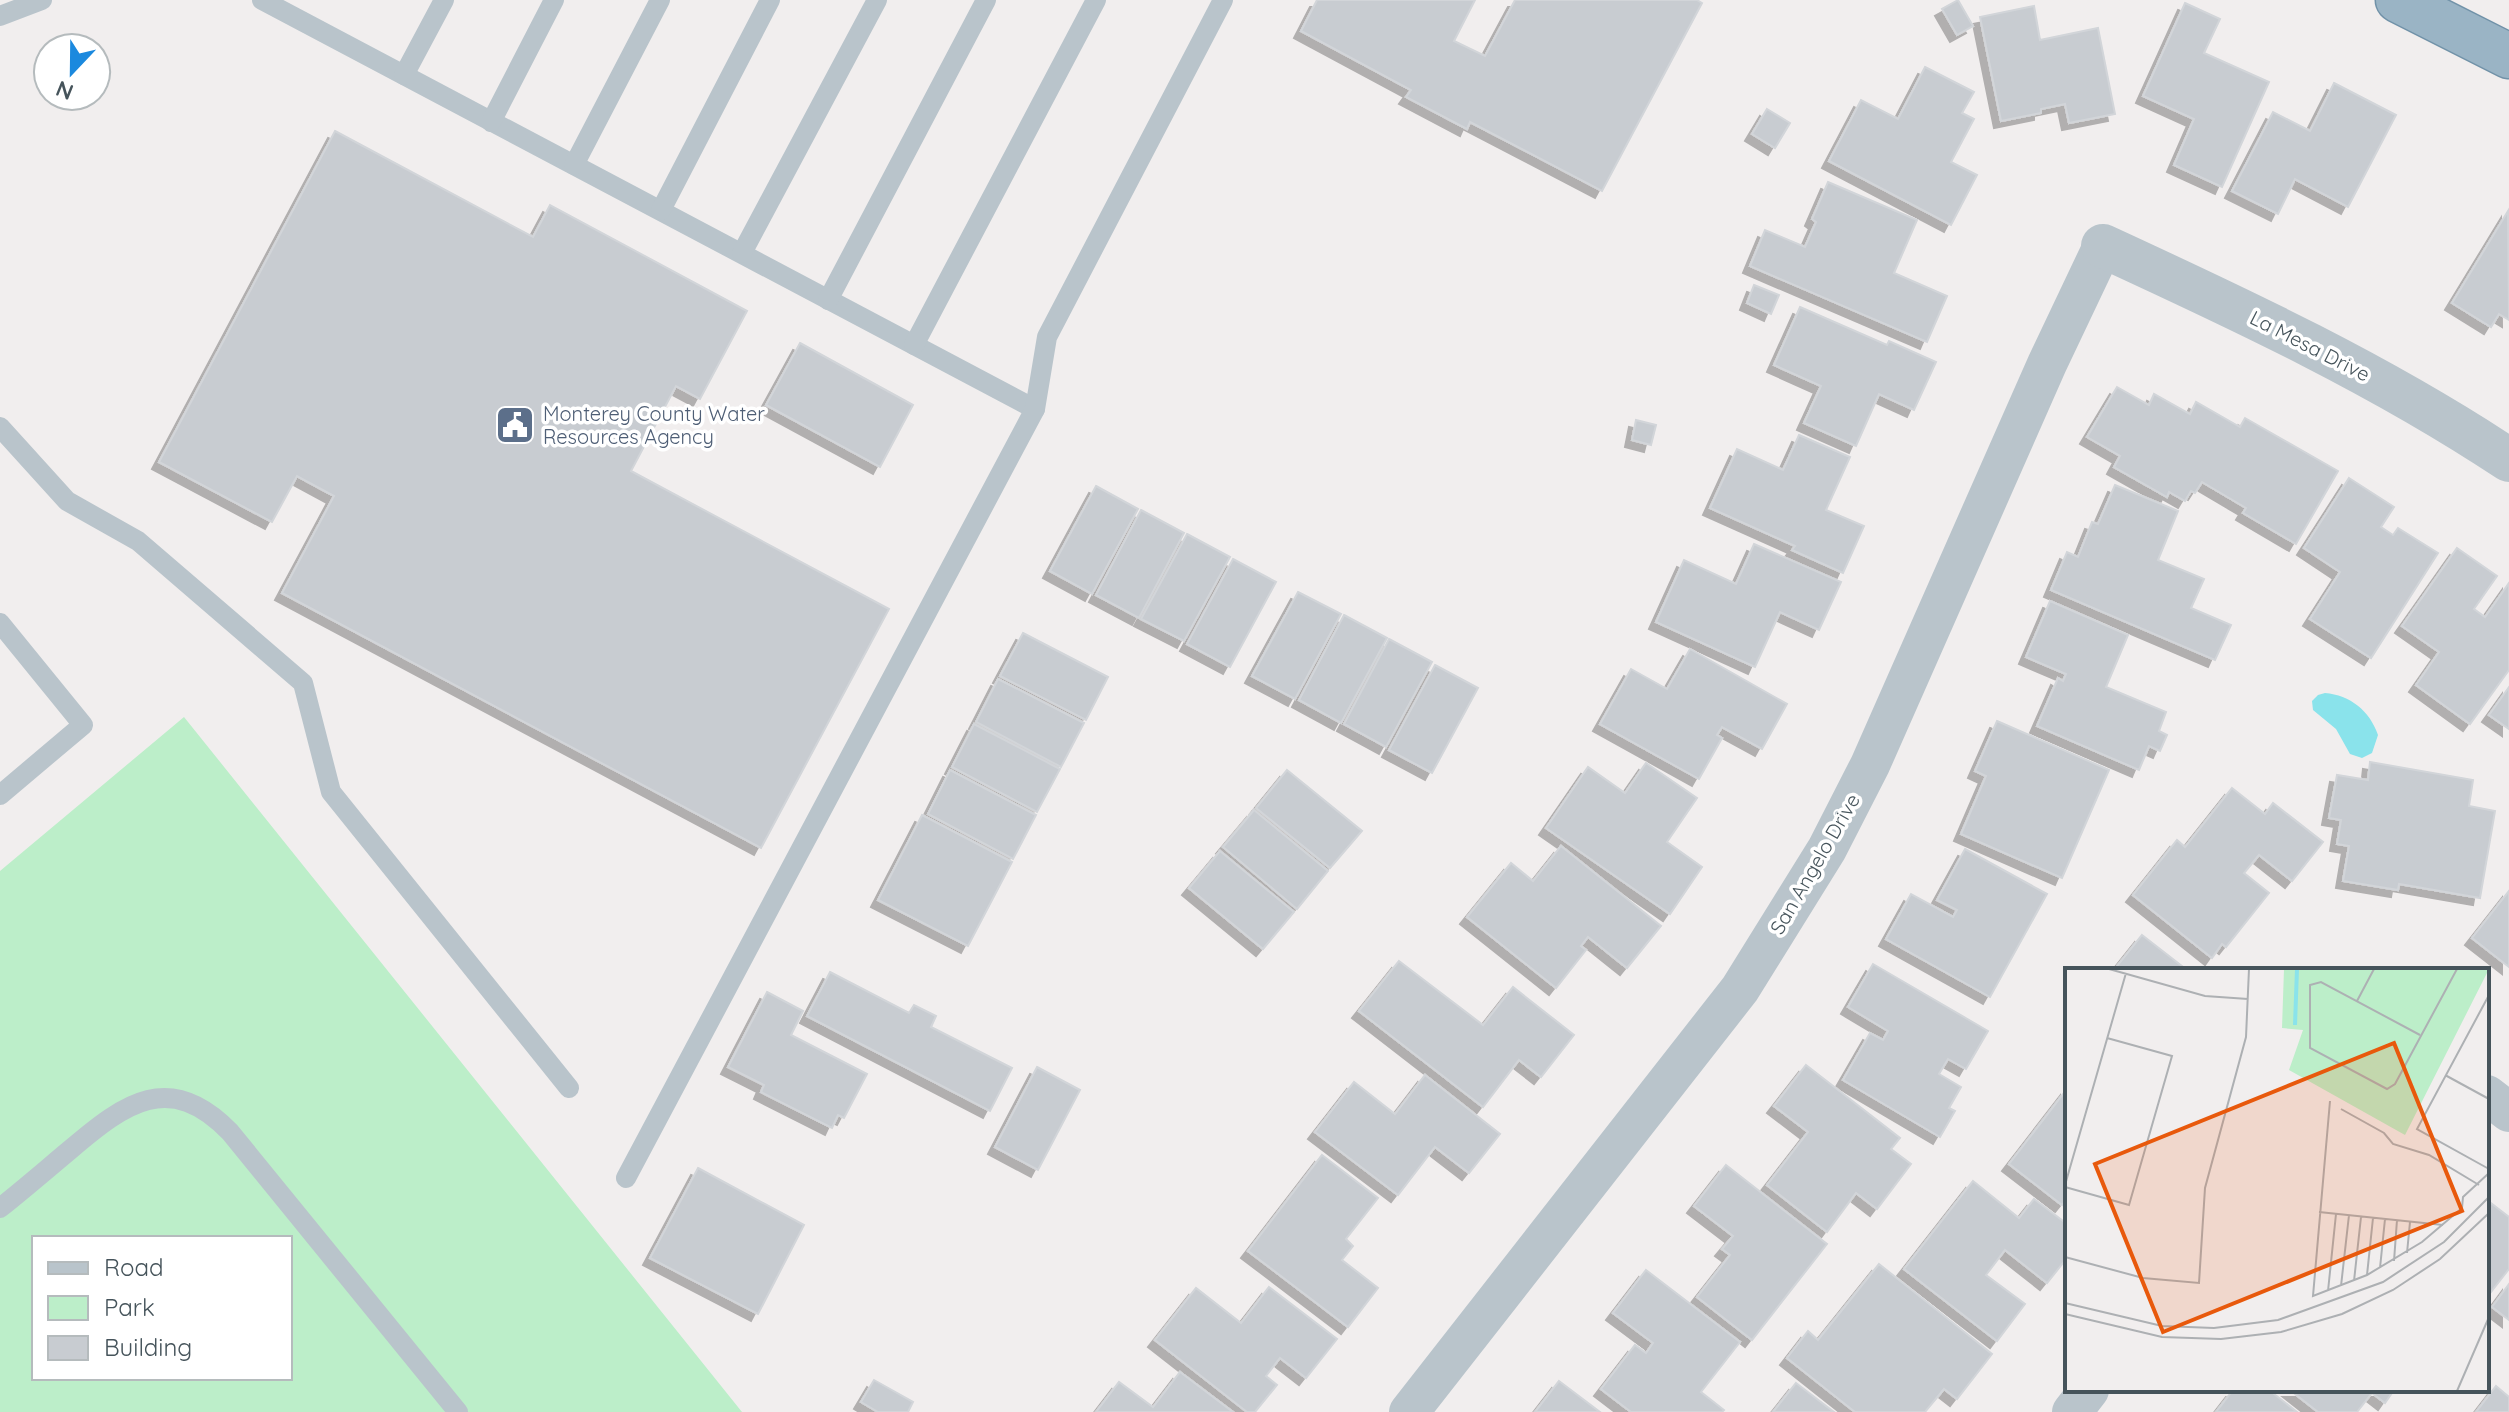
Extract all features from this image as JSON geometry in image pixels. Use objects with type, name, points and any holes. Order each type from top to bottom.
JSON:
[{"type":"highway","points":[[2398,0],[2509,56]]},
{"type":"street","name":"La Mesa Drive","points":[[2103,246],[2319,348],[2416,402],[2509,460]]},
{"type":"street","name":"San Angelo Drive","points":[[1409,1412],[1740,989],[1819,863],[1870,765],[2047,364],[2103,246]]},
{"type":"street","points":[[2489,1097],[2509,1112]]},
{"type":"street","points":[[2072,1412],[2087,1392]]},
{"type":"lane","points":[[0,16],[42,0]]},
{"type":"lane","points":[[262,0],[1035,409]]},
{"type":"lane","points":[[404,75],[444,0]]},
{"type":"lane","points":[[491,122],[554,0]]},
{"type":"lane","points":[[574,165],[660,0]]},
{"type":"lane","points":[[661,210],[770,0]]},
{"type":"lane","points":[[742,253],[877,0]]},
{"type":"lane","points":[[828,300],[986,0]]},
{"type":"lane","points":[[914,345],[1096,0]]},
{"type":"lane","points":[[626,1178],[1035,409],[1047,337],[1223,0]]},
{"type":"lane","points":[[0,427],[67,501],[138,541],[303,683],[331,792],[569,1088]]},
{"type":"lane","points":[[0,623],[83,725],[0,795]]},
{"type":"lane","points":[[0,1208],[110,1115],[156,1098],[185,1101],[211,1113],[230,1132],[458,1412]]},
{"type":"green space","points":[[184,717],[742,1412],[0,1412],[0,871]]},
{"type":"water","points":[[2325,693],[2351,701],[2370,719],[2378,735],[2372,753],[2362,758],[2350,754],[2336,729],[2313,710],[2312,701]]},
{"type":"building","points":[[1317,0],[1475,0],[1454,41],[1485,56],[1515,0],[1697,0],[1702,3],[1602,191],[1470,122],[1467,129],[1406,97],[1411,90],[1301,31]]},
{"type":"building","points":[[1958,0],[1973,26],[1957,35],[1942,9]]},
{"type":"building","points":[[2185,3],[2220,19],[2204,53],[2269,82],[2222,187],[2174,165],[2194,119],[2143,96]]},
{"type":"building","points":[[2034,6],[2040,40],[2098,28],[2115,114],[2069,123],[2065,104],[2041,109],[2041,113],[2001,121],[1980,17]]},
{"type":"building","points":[[1925,67],[1974,92],[1962,113],[1974,119],[1951,162],[1977,175],[1951,225],[1829,161],[1861,100],[1898,119]]},
{"type":"building","points":[[2334,83],[2396,115],[2348,207],[2295,179],[2278,214],[2232,191],[2273,112],[2310,131]]},
{"type":"building","points":[[1767,109],[1790,123],[1775,148],[1752,134]]},
{"type":"building","points":[[335,131],[533,237],[550,205],[747,311],[700,399],[676,386],[631,471],[889,609],[761,848],[282,593],[334,496],[297,476],[272,522],[159,462]]},
{"type":"building","points":[[1828,182],[1917,220],[1894,273],[1947,296],[1927,342],[1750,266],[1765,230],[1805,247],[1816,222],[1812,219]]},
{"type":"building","points":[[2508,211],[2509,320],[2499,314],[2491,327],[2452,303]]},
{"type":"building","points":[[1754,285],[1779,295],[1771,314],[1747,303]]},
{"type":"building","points":[[1800,307],[1887,345],[1889,341],[1936,362],[1914,410],[1879,394],[1856,446],[1804,423],[1821,386],[1774,365]]},
{"type":"building","points":[[800,343],[913,405],[880,467],[766,405]]},
{"type":"building","points":[[2117,387],[2149,405],[2154,394],[2190,414],[2196,402],[2240,427],[2245,418],[2338,471],[2296,544],[2243,513],[2246,508],[2202,482],[2185,501],[2169,492],[2167,497],[2114,467],[2120,456],[2087,437]]},
{"type":"building","points":[[1636,420],[1656,425],[1651,445],[1632,440]]},
{"type":"building","points":[[1799,435],[1850,457],[1826,510],[1864,526],[1843,573],[1792,550],[1795,546],[1710,508],[1737,449],[1783,470]]},
{"type":"building","points":[[2349,478],[2394,507],[2381,527],[2393,535],[2398,528],[2438,553],[2371,658],[2310,619],[2340,572],[2304,548]]},
{"type":"building","points":[[2115,485],[2178,511],[2158,560],[2204,579],[2191,608],[2231,625],[2215,660],[2051,590],[2067,552],[2078,557],[2092,522],[2098,524]]},
{"type":"building","points":[[1096,486],[1138,509],[1092,594],[1050,571]]},
{"type":"building","points":[[1141,510],[1184,533],[1139,618],[1096,595]]},
{"type":"building","points":[[1187,534],[1230,557],[1184,641],[1141,619]]},
{"type":"building","points":[[1754,544],[1841,582],[1819,630],[1780,612],[1755,667],[1656,622],[1684,560],[1736,584]]},
{"type":"building","points":[[2457,548],[2497,576],[2474,609],[2485,617],[2509,583],[2509,670],[2470,724],[2416,685],[2439,652],[2402,626]]},
{"type":"building","points":[[1233,559],[1276,582],[1230,667],[1187,644]]},
{"type":"building","points":[[1298,592],[1341,614],[1295,699],[1252,676]]},
{"type":"building","points":[[2050,601],[2128,635],[2106,687],[2166,712],[2159,731],[2167,735],[2160,751],[2149,746],[2139,770],[2037,726],[2058,678],[2063,681],[2066,674],[2026,657]]},
{"type":"building","points":[[1344,615],[1387,638],[1341,723],[1299,700]]},
{"type":"building","points":[[1023,633],[1108,677],[1086,720],[1000,676]]},
{"type":"building","points":[[1389,639],[1432,662],[1386,747],[1344,724]]},
{"type":"building","points":[[1690,649],[1787,704],[1762,749],[1722,727],[1717,735],[1722,738],[1699,779],[1600,724],[1631,669],[1667,689]]},
{"type":"building","points":[[1435,665],[1478,688],[1432,773],[1389,750]]},
{"type":"building","points":[[998,679],[1084,723],[1061,767],[976,722]]},
{"type":"building","points":[[2509,687],[2509,729],[2489,715]]},
{"type":"building","points":[[1997,721],[2109,770],[2062,878],[1961,834],[1986,776],[1975,771]]},
{"type":"building","points":[[974,724],[1060,769],[1037,812],[952,767]]},
{"type":"building","points":[[2370,762],[2473,780],[2469,806],[2495,811],[2480,898],[2399,884],[2398,890],[2343,881],[2349,846],[2337,844],[2341,820],[2329,818],[2337,775],[2368,780]]},
{"type":"building","points":[[1646,763],[1697,798],[1667,842],[1702,867],[1670,914],[1546,828],[1588,767],[1625,793]]},
{"type":"building","points":[[950,770],[1036,815],[1013,859],[928,814]]},
{"type":"building","points":[[1287,770],[1362,831],[1330,868],[1256,808]]},
{"type":"building","points":[[2232,788],[2265,814],[2273,803],[2323,842],[2292,881],[2259,855],[2244,873],[2269,893],[2226,947],[2222,944],[2212,958],[2133,895],[2177,840],[2185,847]]},
{"type":"building","points":[[1254,810],[1328,871],[1297,909],[1223,847]]},
{"type":"building","points":[[922,815],[1012,862],[968,946],[878,900]]},
{"type":"building","points":[[1561,846],[1661,926],[1627,968],[1588,937],[1581,946],[1586,950],[1556,988],[1467,917],[1511,863],[1533,881]]},
{"type":"building","points":[[1965,849],[2047,894],[1990,997],[1886,939],[1911,894],[1953,917],[1957,910],[1937,900]]},
{"type":"building","points":[[1220,851],[1294,912],[1263,949],[1189,888]]},
{"type":"building","points":[[2509,891],[2509,967],[2472,938]]},
{"type":"building","points":[[2142,935],[2184,968],[2116,968]]},
{"type":"building","points":[[1399,961],[1483,1025],[1513,987],[1574,1035],[1541,1077],[1519,1060],[1483,1107],[1359,1011]]},
{"type":"building","points":[[1873,964],[1988,1031],[1966,1069],[1948,1059],[1939,1074],[1961,1087],[1949,1108],[1955,1111],[1940,1137],[1843,1080],[1870,1033],[1883,1040],[1888,1031],[1848,1007]]},
{"type":"building","points":[[830,972],[909,1013],[914,1005],[936,1016],[931,1027],[1012,1068],[990,1111],[807,1016]]},
{"type":"building","points":[[767,992],[803,1011],[791,1035],[867,1074],[844,1118],[838,1115],[832,1128],[761,1092],[764,1085],[728,1067]]},
{"type":"building","points":[[1806,1065],[1900,1138],[1891,1149],[1911,1164],[1877,1209],[1856,1193],[1827,1232],[1767,1185],[1808,1132],[1774,1106]]},
{"type":"building","points":[[1037,1067],[1080,1090],[1038,1170],[995,1147]]},
{"type":"building","points":[[1425,1075],[1500,1134],[1469,1173],[1435,1147],[1398,1195],[1315,1132],[1354,1082],[1395,1114]]},
{"type":"building","points":[[2065,1092],[2065,1201],[2062,1205],[2009,1164]]},
{"type":"building","points":[[1322,1155],[1378,1198],[1346,1239],[1353,1246],[1342,1260],[1378,1288],[1348,1327],[1248,1251]]},
{"type":"building","points":[[1726,1165],[1827,1244],[1752,1340],[1697,1297],[1730,1255],[1722,1249],[1733,1236],[1694,1206]]},
{"type":"building","points":[[698,1168],[804,1225],[758,1314],[650,1258]]},
{"type":"building","points":[[1973,1181],[2019,1218],[2034,1199],[2065,1222],[2065,1260],[2047,1283],[2005,1250],[1986,1275],[2025,1304],[1997,1341],[1904,1269]]},
{"type":"building","points":[[2489,1202],[2509,1217],[2509,1269],[2489,1294]]},
{"type":"building","points":[[1879,1264],[1992,1354],[1957,1399],[1944,1389],[1925,1412],[1855,1412],[1787,1358],[1808,1331],[1818,1340]]},
{"type":"building","points":[[1646,1270],[1740,1342],[1701,1392],[1724,1410],[1722,1412],[1631,1412],[1601,1389],[1635,1345],[1646,1353],[1653,1343],[1613,1313]]},
{"type":"building","points":[[2509,1284],[2509,1320],[2492,1307]]},
{"type":"building","points":[[1269,1287],[1337,1339],[1306,1378],[1280,1358],[1266,1376],[1277,1385],[1255,1412],[1247,1412],[1155,1340],[1196,1288],[1241,1323]]},
{"type":"building","points":[[1180,1372],[1233,1412],[1096,1412],[1119,1382],[1153,1407]]},
{"type":"building","points":[[874,1380],[913,1402],[908,1412],[878,1412],[861,1402]]},
{"type":"building","points":[[1559,1381],[1600,1412],[1535,1412]]},
{"type":"building","points":[[1796,1383],[1834,1412],[1773,1412]]},
{"type":"building","points":[[2496,1386],[2509,1397],[2509,1412],[2476,1412]]},
{"type":"building","points":[[2231,1392],[2272,1392],[2297,1412],[2216,1412]]},
{"type":"building","points":[[2293,1392],[2393,1392],[2385,1403],[2372,1393],[2357,1412],[2318,1412]]},
{"type":"place","name":"Monterey County Water Resources Agency","points":[[515,425]]}]
